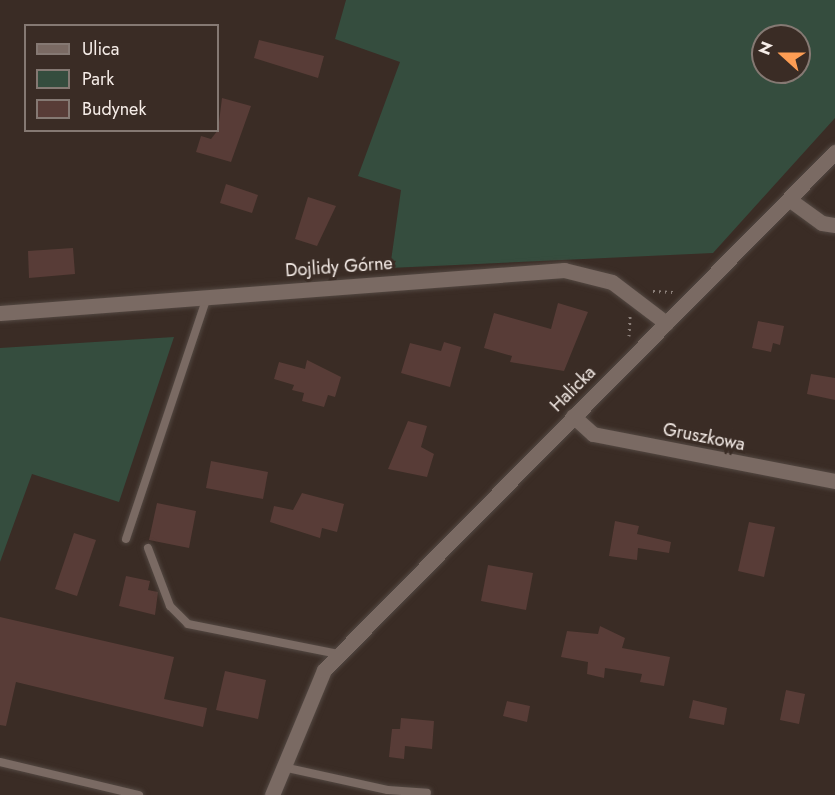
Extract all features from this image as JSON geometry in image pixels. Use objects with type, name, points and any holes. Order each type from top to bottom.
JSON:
[{"type":"street","name":"Halicka","points":[[272,795],[317,682],[338,654],[835,152]]},
{"type":"street","points":[[790,200],[822,223],[835,225]]},
{"type":"street","name":"Dojlidy Górne","points":[[0,313],[564,270],[612,282],[666,323]]},
{"type":"street","name":"Gruszkowa","points":[[573,416],[604,437],[835,481]]},
{"type":"lane","points":[[126,539],[207,297]]},
{"type":"lane","points":[[148,548],[170,606],[188,624],[338,654]]},
{"type":"lane","points":[[0,762],[139,795]]},
{"type":"lane","points":[[283,766],[388,790],[427,793]]},
{"type":"path","points":[[628,311],[633,322],[628,341]]},
{"type":"green space","points":[[346,0],[835,0],[835,118],[713,253],[390,268],[401,190],[358,176],[400,62],[335,39]]},
{"type":"green space","points":[[174,337],[119,502],[32,474],[0,562],[0,348]]},
{"type":"building","points":[[259,40],[324,56],[318,78],[254,58]]},
{"type":"building","points":[[222,98],[251,106],[231,162],[196,152],[201,136],[211,139],[219,132]]},
{"type":"building","points":[[226,184],[258,195],[252,213],[220,203]]},
{"type":"building","points":[[308,197],[336,206],[317,246],[295,239]]},
{"type":"building","points":[[73,248],[75,274],[29,278],[28,251]]},
{"type":"building","points":[[558,303],[588,312],[564,371],[510,362],[512,356],[484,348],[494,313],[551,329]]},
{"type":"building","points":[[758,321],[784,326],[780,345],[773,343],[771,352],[752,348]]},
{"type":"building","points":[[444,342],[461,347],[450,387],[401,373],[410,343],[441,351]]},
{"type":"building","points":[[307,360],[341,377],[335,397],[328,395],[324,407],[302,401],[304,393],[292,390],[294,385],[274,379],[279,362],[305,369]]},
{"type":"building","points":[[811,374],[835,378],[835,400],[807,394]]},
{"type":"building","points":[[408,421],[427,426],[421,447],[434,454],[427,477],[388,469]]},
{"type":"building","points":[[211,461],[268,472],[263,499],[206,488]]},
{"type":"building","points":[[302,493],[344,504],[337,532],[322,528],[320,538],[270,522],[274,506],[293,510]]},
{"type":"building","points":[[157,503],[196,511],[189,548],[149,540]]},
{"type":"building","points":[[615,521],[639,526],[637,534],[671,542],[669,553],[638,548],[637,560],[609,556]]},
{"type":"building","points":[[749,522],[775,527],[764,577],[738,571]]},
{"type":"building","points":[[74,533],[96,540],[77,596],[55,589]]},
{"type":"building","points":[[488,565],[533,573],[526,610],[481,601]]},
{"type":"building","points":[[126,576],[150,581],[148,590],[158,592],[155,615],[119,606]]},
{"type":"building","points":[[0,617],[174,657],[164,699],[207,708],[203,727],[16,682],[6,726],[0,725]]},
{"type":"building","points":[[600,626],[625,638],[622,648],[670,657],[664,686],[640,682],[642,674],[605,668],[604,678],[587,674],[588,662],[561,657],[567,631],[598,634]]},
{"type":"building","points":[[225,671],[266,680],[258,719],[216,710]]},
{"type":"building","points":[[786,690],[805,694],[799,724],[780,720]]},
{"type":"building","points":[[693,700],[727,708],[724,725],[689,718]]},
{"type":"building","points":[[507,701],[530,706],[527,722],[503,716]]},
{"type":"building","points":[[401,718],[434,721],[432,749],[405,746],[404,759],[389,757],[392,729],[400,729]]}]
